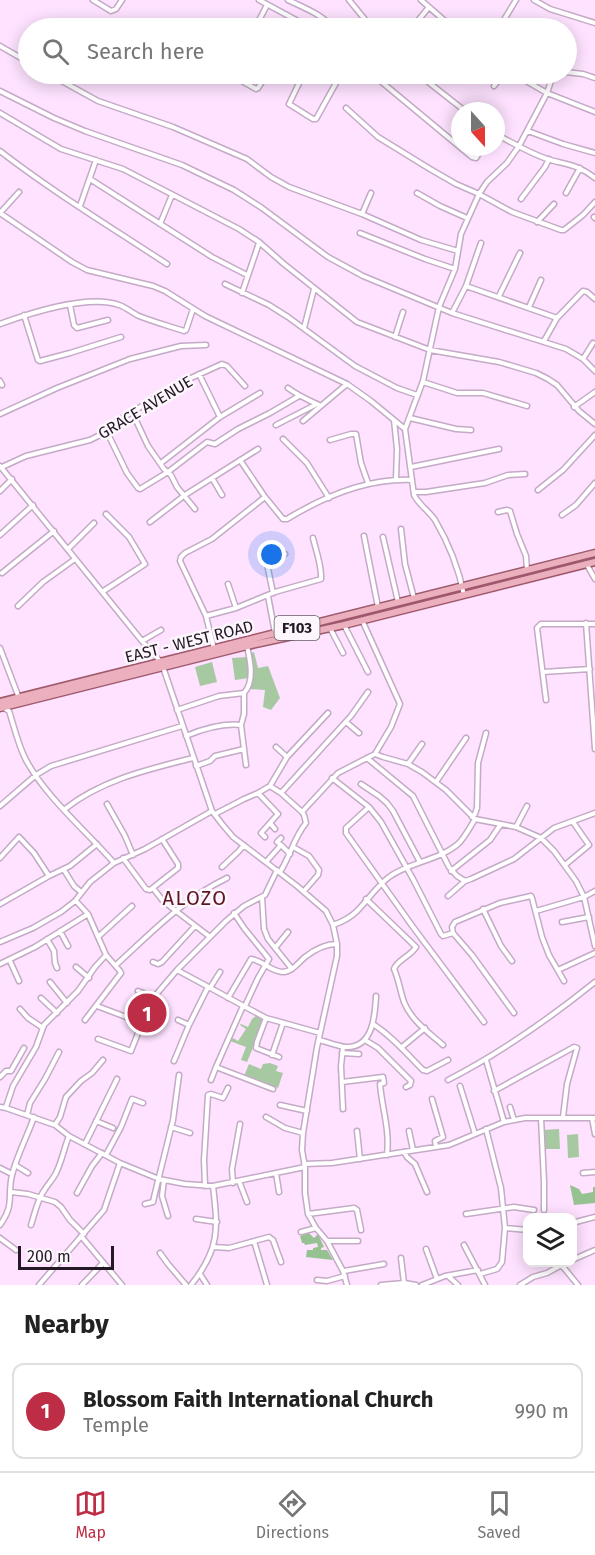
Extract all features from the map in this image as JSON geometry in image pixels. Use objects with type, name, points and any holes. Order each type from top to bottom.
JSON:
[{"type":"main road","name":"EAST - WEST ROAD","points":[[1,705],[162,664],[214,648],[595,553]]},
{"type":"main road","name":"EAST - WEST ROAD","points":[[1,705],[19,698],[162,664],[344,625],[595,562]]},
{"type":"street","points":[[93,0],[111,11],[116,9],[122,0]]},
{"type":"street","points":[[259,0],[292,18]]},
{"type":"street","points":[[288,0],[323,18]]},
{"type":"street","points":[[349,0],[363,18]]},
{"type":"street","points":[[421,0],[442,18]]},
{"type":"street","points":[[505,18],[516,0]]},
{"type":"street","points":[[534,0],[550,9],[595,23]]},
{"type":"street","points":[[260,18],[267,5]]},
{"type":"street","points":[[420,18],[429,7]]},
{"type":"street","points":[[0,46],[18,56]]},
{"type":"street","points":[[577,73],[595,78]]},
{"type":"street","points":[[67,84],[98,101],[173,127],[240,156],[289,187],[362,214],[411,236],[458,251]]},
{"type":"street","points":[[247,84],[256,89],[261,84]]},
{"type":"street","points":[[299,84],[289,104],[316,119],[335,84]]},
{"type":"street","points":[[384,84],[451,140]]},
{"type":"street","points":[[431,84],[454,102]]},
{"type":"street","points":[[531,84],[547,93],[595,112]]},
{"type":"street","points":[[464,595],[461,579],[441,532],[413,492],[405,429],[423,381],[439,308],[455,269],[461,234],[467,218],[487,182],[507,163],[519,146],[550,84]]},
{"type":"street","points":[[0,91],[54,118],[182,165],[234,190],[328,257],[363,276],[452,313],[566,349],[583,359],[595,371]]},
{"type":"street","points":[[346,108],[378,137],[430,169],[512,212],[537,222],[564,230],[595,202]]},
{"type":"street","points":[[0,113],[61,149],[123,169],[239,229],[260,242],[314,289],[357,322],[430,350],[500,362],[536,373],[557,385],[574,407],[595,424]]},
{"type":"street","points":[[528,131],[595,153]]},
{"type":"street","points":[[505,139],[549,159],[580,168],[595,178]]},
{"type":"street","points":[[0,151],[44,184],[167,264]]},
{"type":"street","points":[[521,199],[549,159]]},
{"type":"street","points":[[80,206],[96,160]]},
{"type":"street","points":[[566,193],[580,168]]},
{"type":"street","points":[[90,179],[212,257],[247,275]]},
{"type":"street","points":[[19,192],[0,213],[72,262],[87,270],[153,286],[181,300],[193,309],[347,384],[405,429]]},
{"type":"street","points":[[362,214],[371,193]]},
{"type":"street","points":[[417,193],[467,218]]},
{"type":"street","points":[[160,224],[172,195]]},
{"type":"street","points":[[537,222],[554,204]]},
{"type":"street","points":[[360,233],[455,269]]},
{"type":"street","points":[[242,293],[260,242]]},
{"type":"street","points":[[452,313],[466,286],[481,243]]},
{"type":"street","points":[[499,296],[520,253]]},
{"type":"street","points":[[529,307],[541,280]]},
{"type":"street","points":[[225,284],[269,305],[355,366],[397,388],[417,395]]},
{"type":"street","points":[[466,286],[557,318]]},
{"type":"street","points":[[304,328],[314,289]]},
{"type":"street","points":[[544,341],[557,318],[583,291],[595,299]]},
{"type":"street","points":[[0,324],[24,315],[81,303],[101,302],[121,305],[136,315],[184,331],[193,309]]},
{"type":"street","points":[[70,305],[74,326],[77,328],[108,320]]},
{"type":"street","points":[[395,337],[403,312]]},
{"type":"street","points":[[24,315],[40,361],[121,337]]},
{"type":"street","points":[[583,359],[593,343]]},
{"type":"street","points":[[0,414],[129,359],[181,346],[206,345]]},
{"type":"street","name":"GRACE AVENUE","points":[[1,466],[26,456],[90,440],[180,383],[224,364],[245,386]]},
{"type":"street","points":[[199,374],[220,417]]},
{"type":"street","points":[[423,381],[457,393],[483,393],[527,406]]},
{"type":"street","points":[[303,421],[347,384]]},
{"type":"street","points":[[288,388],[298,396],[322,406]]},
{"type":"street","points":[[574,407],[595,392]]},
{"type":"street","points":[[160,463],[220,417],[260,393]]},
{"type":"street","points":[[106,430],[123,465],[138,488],[143,488],[207,442],[215,444],[298,396]]},
{"type":"street","points":[[276,425],[317,404]]},
{"type":"street","points":[[132,412],[148,446],[195,509]]},
{"type":"street","points":[[410,418],[440,426],[471,430]]},
{"type":"street","points":[[394,420],[397,450],[396,479]]},
{"type":"street","points":[[330,440],[356,434],[361,463],[368,483]]},
{"type":"street","points":[[538,490],[563,470],[595,435]]},
{"type":"street","points":[[283,439],[307,463],[329,498]]},
{"type":"street","points":[[150,522],[185,495],[258,449]]},
{"type":"street","points":[[411,467],[499,449]]},
{"type":"street","points":[[240,460],[265,498],[285,519],[368,483],[396,479],[412,480]]},
{"type":"street","points":[[1,466],[162,664],[193,758],[214,812],[233,837],[326,911],[333,926],[337,956],[320,1033],[303,1133],[303,1156],[308,1214],[327,1241],[344,1274],[347,1285]]},
{"type":"street","points":[[413,492],[485,483],[508,475],[525,474]]},
{"type":"street","points":[[212,478],[222,495]]},
{"type":"street","points":[[0,491],[12,479]]},
{"type":"street","points":[[562,515],[576,504],[595,483]]},
{"type":"street","points":[[214,648],[206,616],[180,561],[181,557],[212,539],[265,498]]},
{"type":"street","points":[[0,535],[33,505]]},
{"type":"street","points":[[498,512],[510,511],[526,556],[527,571]]},
{"type":"street","points":[[102,592],[145,564],[129,537],[106,514]]},
{"type":"street","points":[[68,549],[94,523]]},
{"type":"street","points":[[401,530],[405,564],[414,599]]},
{"type":"street","points":[[2,573],[54,531]]},
{"type":"street","points":[[364,536],[378,608]]},
{"type":"street","points":[[383,537],[398,603]]},
{"type":"street","points":[[206,616],[236,608],[273,592],[321,579],[313,538]]},
{"type":"street","points":[[273,592],[267,564],[285,554]]},
{"type":"street","points":[[18,606],[43,582],[75,559]]},
{"type":"street","points":[[587,564],[595,579]]},
{"type":"street","points":[[228,584],[236,608]]},
{"type":"street","points":[[268,596],[275,633]]},
{"type":"street","points":[[546,700],[537,627],[541,624],[594,624],[595,617]]},
{"type":"street","points":[[302,812],[332,778],[375,754],[391,727],[400,704],[362,620]]},
{"type":"street","points":[[586,623],[595,749]]},
{"type":"street","points":[[344,625],[368,672]]},
{"type":"street","points":[[330,627],[344,653]]},
{"type":"street","points":[[142,641],[161,630]]},
{"type":"street","points":[[177,710],[219,696],[244,693],[248,689],[250,675],[247,646]]},
{"type":"street","points":[[0,648],[19,698]]},
{"type":"street","points":[[543,672],[590,669]]},
{"type":"street","points":[[281,793],[346,722],[368,692]]},
{"type":"street","points":[[244,693],[244,714],[241,725],[246,765]]},
{"type":"street","points":[[1,705],[9,711],[25,759],[36,776],[114,863]]},
{"type":"street","points":[[0,942],[33,928],[61,912],[75,901],[90,882],[114,863],[270,786],[287,757],[328,712]]},
{"type":"street","points":[[346,722],[359,733]]},
{"type":"street","points":[[186,736],[211,728],[241,725]]},
{"type":"street","points":[[0,806],[51,766],[182,726]]},
{"type":"street","points":[[333,926],[352,916],[366,899],[397,873],[458,844],[474,818],[477,808],[478,764],[486,733]]},
{"type":"street","points":[[436,782],[466,738]]},
{"type":"street","points":[[408,764],[422,744]]},
{"type":"street","points":[[276,747],[287,757]]},
{"type":"street","points":[[196,766],[210,761],[215,756],[244,749]]},
{"type":"street","points":[[375,754],[408,764],[436,782],[474,818],[516,827],[541,838],[554,851],[576,881],[584,897],[595,946]]},
{"type":"street","points":[[65,809],[103,785],[153,768],[193,758]]},
{"type":"street","points":[[366,758],[413,796],[441,854],[452,871],[465,881]]},
{"type":"street","points":[[332,778],[369,807],[381,822],[441,934],[443,936],[453,933]]},
{"type":"street","points":[[361,784],[387,803],[420,862]]},
{"type":"street","points":[[98,1039],[131,1051],[154,997],[177,970],[234,913],[266,893],[306,823],[302,812],[270,786]]},
{"type":"street","points":[[258,793],[278,814],[261,833],[265,837]]},
{"type":"street","points":[[107,804],[133,855]]},
{"type":"street","points":[[516,827],[527,806]]},
{"type":"street","points":[[369,807],[346,830],[382,884],[484,1023]]},
{"type":"street","points":[[448,896],[465,881],[514,859],[554,828],[595,813]]},
{"type":"street","points":[[565,865],[589,845],[573,822]]},
{"type":"street","points":[[270,823],[275,830]]},
{"type":"street","points":[[452,871],[490,840],[501,824]]},
{"type":"street","points":[[0,858],[19,837],[34,853],[49,876]]},
{"type":"street","points":[[281,838],[277,842],[290,854]]},
{"type":"street","points":[[123,858],[148,891],[178,868],[178,864],[162,839]]},
{"type":"street","points":[[0,904],[64,870],[97,843]]},
{"type":"street","points":[[222,867],[244,845]]},
{"type":"street","points":[[266,862],[281,845]]},
{"type":"street","points":[[293,847],[309,856],[319,870],[318,875],[304,892]]},
{"type":"street","points":[[64,870],[74,886],[81,892]]},
{"type":"street","points":[[116,965],[175,910],[205,889],[227,878]]},
{"type":"street","points":[[153,888],[163,901],[210,937]]},
{"type":"street","points":[[536,911],[584,897],[595,891]]},
{"type":"street","points":[[514,1013],[453,933],[452,927],[455,922],[483,909],[529,896],[532,898],[542,937],[564,981]]},
{"type":"street","points":[[262,897],[264,929],[268,939],[292,969]]},
{"type":"street","points":[[366,899],[416,947],[395,965],[394,969],[403,1000],[412,1017],[443,1045]]},
{"type":"street","points":[[75,901],[88,914],[106,955],[121,973],[84,1020]]},
{"type":"street","points":[[99,937],[132,906]]},
{"type":"street","points":[[483,909],[501,946],[512,961]]},
{"type":"street","points":[[211,1080],[244,1006],[269,962],[269,958],[234,913]]},
{"type":"street","points":[[0,964],[10,961],[88,914]]},
{"type":"street","points":[[562,922],[589,917]]},
{"type":"street","points":[[153,962],[158,964],[162,962],[195,926]]},
{"type":"street","points":[[60,931],[68,946]]},
{"type":"street","points":[[275,948],[288,932]]},
{"type":"street","points":[[47,939],[54,951],[57,968]]},
{"type":"street","points":[[228,998],[250,959],[285,972],[292,969],[313,951],[327,945],[337,944]]},
{"type":"street","points":[[558,970],[595,953]]},
{"type":"street","points":[[6,1107],[13,1086],[36,1047],[43,1028],[89,978],[106,955]]},
{"type":"street","points":[[10,961],[19,981]]},
{"type":"street","points":[[76,968],[89,978]]},
{"type":"street","points":[[177,970],[267,1018],[320,1033]]},
{"type":"street","points":[[174,1061],[189,1025],[209,987],[220,972]]},
{"type":"street","points":[[50,982],[67,1003]]},
{"type":"street","points":[[448,1080],[486,1060],[569,1003],[595,982]]},
{"type":"street","points":[[138,991],[154,997]]},
{"type":"street","points":[[319,1040],[343,1047],[358,1045],[365,1040],[373,1024],[376,996]]},
{"type":"street","points":[[41,998],[57,1013]]},
{"type":"street","points":[[97,1006],[142,1023]]},
{"type":"street","points":[[20,1009],[28,1018],[43,1028]]},
{"type":"street","points":[[267,1018],[256,1047],[258,1050],[279,1057]]},
{"type":"street","points":[[178,1020],[189,1025]]},
{"type":"street","points":[[272,1055],[283,1023]]},
{"type":"street","points":[[373,1024],[402,1047],[425,1071],[448,1060]]},
{"type":"street","points":[[402,1047],[425,1028]]},
{"type":"street","points":[[365,1040],[378,1048],[411,1080],[410,1085],[406,1087]]},
{"type":"street","points":[[343,1047],[343,1109]]},
{"type":"street","points":[[494,1091],[576,1047],[567,1084],[563,1118]]},
{"type":"street","points":[[0,1077],[6,1071],[11,1071],[24,1048]]},
{"type":"street","points":[[27,1115],[30,1103],[59,1052]]},
{"type":"street","points":[[342,1053],[359,1054]]},
{"type":"street","points":[[55,1125],[66,1097],[103,1060]]},
{"type":"street","points":[[486,1060],[504,1122]]},
{"type":"street","points":[[216,1067],[273,1089]]},
{"type":"street","points":[[145,1204],[153,1202],[161,1180],[179,1075]]},
{"type":"street","points":[[342,1082],[382,1077],[384,1083],[380,1084],[389,1136],[387,1155]]},
{"type":"street","points":[[86,1144],[117,1079]]},
{"type":"street","points":[[460,1086],[475,1134]]},
{"type":"street","points":[[205,1186],[204,1160],[208,1095],[223,1098],[228,1088]]},
{"type":"street","points":[[77,1193],[118,1133],[132,1099],[143,1103]]},
{"type":"street","points":[[432,1099],[443,1137],[435,1141],[436,1147]]},
{"type":"street","points":[[280,1105],[307,1111]]},
{"type":"street","points":[[0,1107],[6,1107],[55,1125],[69,1136],[161,1180],[205,1186],[233,1183],[304,1166],[436,1147],[458,1142],[486,1128],[513,1119],[594,1118],[595,1134]]},
{"type":"street","points":[[510,1107],[513,1119]]},
{"type":"street","points":[[0,1225],[9,1210],[12,1174],[18,1154],[27,1138],[34,1117]]},
{"type":"street","points":[[266,1117],[285,1128],[303,1133]]},
{"type":"street","points":[[541,1118],[544,1210]]},
{"type":"street","points":[[96,1121],[113,1128]]},
{"type":"street","points":[[233,1183],[232,1169],[240,1124]]},
{"type":"street","points":[[171,1127],[190,1132]]},
{"type":"street","points":[[422,1285],[448,1275],[497,1269],[502,1262],[505,1228],[501,1188],[486,1128]]},
{"type":"street","points":[[357,1131],[360,1158]]},
{"type":"street","points":[[410,1131],[413,1150]]},
{"type":"street","points":[[31,1225],[33,1212],[45,1188],[52,1182],[58,1170],[64,1145],[69,1136]]},
{"type":"street","points":[[404,1152],[415,1164],[428,1192]]},
{"type":"street","points":[[39,1285],[104,1210],[120,1162]]},
{"type":"street","points":[[15,1165],[28,1173]]},
{"type":"street","points":[[0,1168],[12,1174]]},
{"type":"street","points":[[583,1173],[595,1172]]},
{"type":"street","points":[[276,1173],[279,1192]]},
{"type":"street","points":[[161,1180],[162,1196],[168,1216]]},
{"type":"street","points":[[239,1181],[248,1202]]},
{"type":"street","points":[[191,1285],[200,1274],[214,1247],[217,1222],[213,1186]]},
{"type":"street","points":[[11,1192],[40,1197],[62,1207],[122,1285]]},
{"type":"street","points":[[466,1214],[514,1207],[534,1210]]},
{"type":"street","points":[[308,1214],[354,1208],[357,1210],[361,1230]]},
{"type":"street","points":[[577,1222],[595,1216]]},
{"type":"street","points":[[196,1219],[217,1222]]},
{"type":"street","points":[[301,1232],[316,1228]]},
{"type":"street","points":[[505,1228],[523,1230]]},
{"type":"street","points":[[214,1247],[229,1248],[271,1237],[281,1262]]},
{"type":"street","points":[[0,1238],[16,1250]]},
{"type":"street","points":[[327,1241],[358,1240]]},
{"type":"street","points":[[254,1241],[267,1285]]},
{"type":"street","points":[[464,1245],[485,1285]]},
{"type":"street","points":[[426,1249],[437,1279]]},
{"type":"street","points":[[577,1258],[595,1250]]},
{"type":"street","points":[[160,1253],[186,1285]]},
{"type":"street","points":[[401,1258],[404,1283]]},
{"type":"street","points":[[82,1285],[103,1263]]},
{"type":"street","points":[[316,1280],[327,1281],[344,1274],[384,1264]]},
{"type":"street","points":[[520,1285],[555,1267]]},
{"type":"street","points":[[562,1267],[578,1285]]},
{"type":"street","points":[[200,1274],[207,1285]]},
{"type":"street","points":[[448,1275],[458,1285]]},
{"type":"street","points":[[381,1285],[404,1283],[416,1285]]},
{"type":"green space","points":[[254,652],[258,668],[268,666],[280,698],[271,710],[263,707],[265,690],[248,689],[254,668],[251,653]]},
{"type":"green space","points":[[247,657],[249,678],[235,680],[232,658]]},
{"type":"green space","points":[[212,662],[217,682],[200,686],[195,667]]},
{"type":"green space","points":[[257,1015],[265,1019],[247,1062],[241,1060],[246,1047],[230,1041],[233,1038],[238,1041],[246,1029],[240,1025],[248,1027]]},
{"type":"green space","points":[[270,1063],[278,1066],[276,1071],[283,1073],[278,1088],[244,1076],[249,1064],[261,1069],[263,1064]]},
{"type":"green space","points":[[559,1129],[560,1149],[544,1149],[543,1130]]},
{"type":"green space","points":[[578,1134],[579,1157],[568,1158],[567,1135]]},
{"type":"green space","points":[[570,1185],[579,1189],[582,1194],[593,1192],[593,1187],[595,1187],[595,1203],[574,1205]]},
{"type":"green space","points":[[309,1233],[314,1238],[318,1234],[324,1247],[321,1250],[327,1250],[333,1260],[306,1257],[307,1250],[318,1247],[317,1243],[305,1245],[302,1243],[300,1236]]},
{"type":"place","name":"Blossom Faith International Church","points":[[147,1013]]},
{"type":"district","name":"ALOZO","points":[[195,898]]}]
